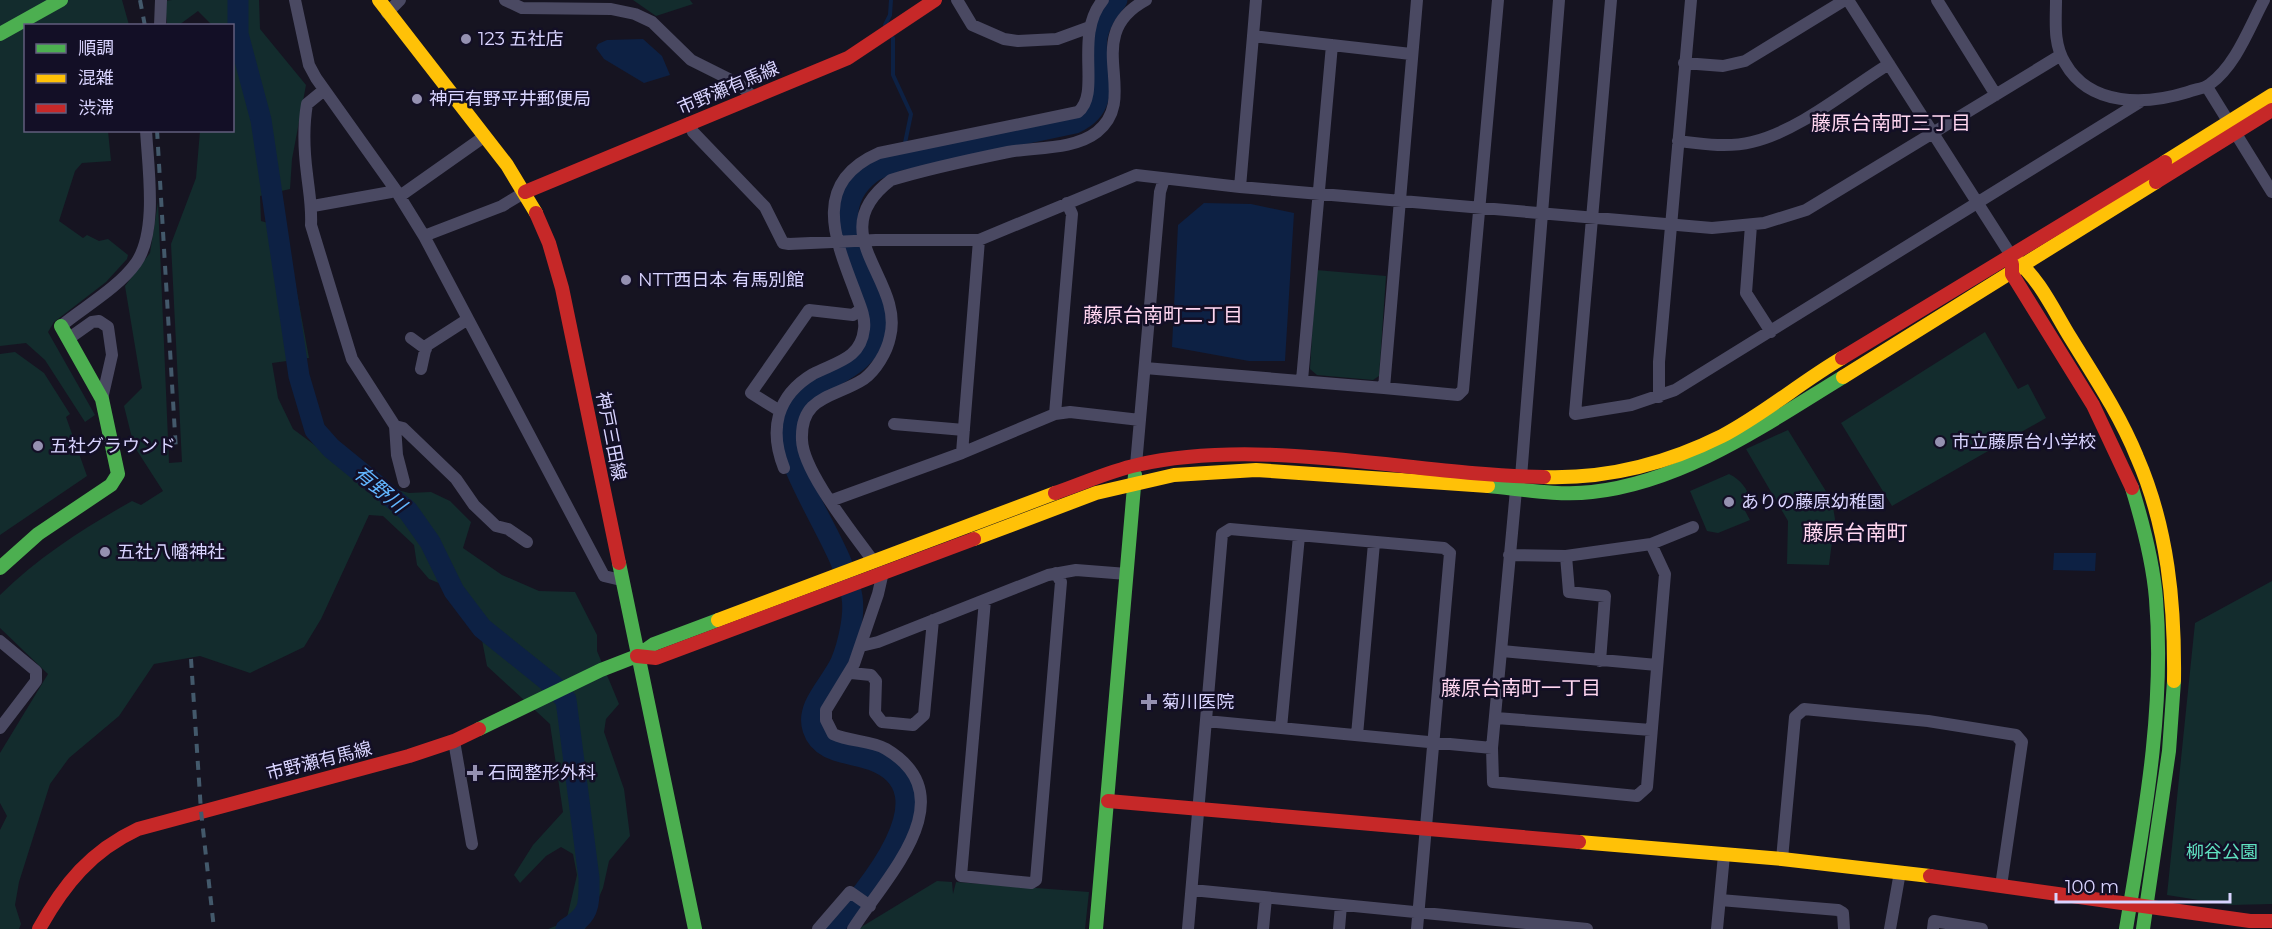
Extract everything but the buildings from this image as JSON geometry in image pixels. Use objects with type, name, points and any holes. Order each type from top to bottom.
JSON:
[{"type":"main road","points":[[0,34],[22,24],[61,0]]},
{"type":"main road","name":"神戸三田線","points":[[379,0],[387,14],[485,136],[525,192],[549,243],[558,271],[695,929]]},
{"type":"main road","name":"市野瀬有馬線","points":[[525,192],[848,58],[935,0]]},
{"type":"main road","points":[[637,656],[654,644],[836,574],[1136,465],[1197,456],[1265,455],[1581,492],[1617,488],[1647,481],[1703,459],[1804,401],[2012,274],[2232,127],[2272,95]]},
{"type":"main road","points":[[637,656],[656,658],[1096,493],[1174,475],[1256,470],[1518,484],[1607,475],[1668,459],[1723,435],[1816,373],[2232,127],[2272,110]]},
{"type":"main road","points":[[2012,257],[2024,266],[2096,381],[2128,439],[2151,494],[2168,561],[2177,653],[2175,714],[2143,929]]},
{"type":"main road","points":[[2012,257],[2012,274],[2113,444],[2132,488],[2151,558],[2157,610],[2160,691],[2126,929]]},
{"type":"main road","points":[[0,568],[38,534],[114,482],[118,471],[102,399],[64,332]]},
{"type":"main road","points":[[1096,929],[1136,465]]},
{"type":"main road","name":"市野瀬有馬線","points":[[39,929],[73,874],[102,846],[122,835],[149,825],[409,756],[454,741],[601,670],[637,656]]},
{"type":"main road","points":[[1108,801],[1782,859],[1900,872],[2250,921],[2272,921]]},
{"type":"street","points":[[160,24],[161,0]]},
{"type":"street","points":[[295,0],[309,65],[424,236],[604,576],[621,580]]},
{"type":"street","points":[[387,14],[400,0]]},
{"type":"street","points":[[505,0],[522,8],[611,9],[635,14],[652,22],[691,60],[739,84],[753,97]]},
{"type":"street","points":[[957,0],[972,25],[1004,39],[1018,41],[1057,39],[1090,27]]},
{"type":"street","points":[[784,468],[775,443],[780,411],[787,398],[807,378],[850,357],[857,350],[865,326],[832,218],[836,197],[846,177],[865,159],[896,149],[1071,115],[1083,108],[1089,94],[1086,55],[1090,27],[1103,0]]},
{"type":"street","points":[[873,561],[830,501],[802,444],[802,425],[808,412],[820,398],[864,378],[875,368],[891,337],[891,321],[887,302],[862,242],[862,225],[866,206],[877,191],[891,180],[1010,152],[1074,142],[1095,134],[1110,117],[1114,106],[1111,49],[1115,33],[1125,16],[1146,0]]},
{"type":"street","points":[[1240,187],[1256,0]]},
{"type":"street","points":[[1384,388],[1417,0]]},
{"type":"street","points":[[1145,368],[1458,395],[1463,390],[1497,0]]},
{"type":"street","points":[[1559,0],[1518,484],[1509,555],[1492,748],[1493,782],[1637,796],[1647,787],[1665,574],[1651,544]]},
{"type":"street","points":[[1611,0],[1575,414],[1607,411],[1659,397],[1712,369],[2140,102]]},
{"type":"street","points":[[1659,397],[1659,362],[1691,0]]},
{"type":"street","points":[[1684,63],[1723,66],[1745,61],[1846,0],[2012,257]]},
{"type":"street","points":[[1937,0],[1996,95]]},
{"type":"street","points":[[2056,0],[2055,33],[2065,64],[2085,86],[2114,97],[2140,102],[2160,100],[2207,87],[2228,66],[2264,0]]},
{"type":"street","points":[[1253,36],[1411,54]]},
{"type":"street","points":[[1302,380],[1332,45]]},
{"type":"street","points":[[689,123],[693,132],[765,207],[783,243],[979,240],[1136,175],[1240,187],[1542,211],[1712,228],[1751,225],[1784,219],[1806,210],[1934,135],[2061,55]]},
{"type":"street","points":[[1678,141],[1719,145],[1750,142],[1781,134],[1889,64]]},
{"type":"street","points":[[2207,87],[2270,184]]},
{"type":"street","points":[[324,90],[307,104],[305,118],[307,174],[313,206],[311,225],[352,359],[395,426],[397,454],[404,482]]},
{"type":"street","points":[[64,332],[129,271],[143,248],[148,228],[146,132]]},
{"type":"street","points":[[313,206],[397,193],[485,136]]},
{"type":"street","points":[[1136,465],[1160,192],[1164,179]]},
{"type":"street","points":[[424,236],[502,206],[525,192]]},
{"type":"street","points":[[1055,414],[1072,213],[1068,203]]},
{"type":"street","points":[[1751,225],[1746,293],[1771,332]]},
{"type":"street","points":[[962,453],[979,240]]},
{"type":"street","points":[[780,411],[751,393],[809,310],[853,315],[861,309]]},
{"type":"street","points":[[421,369],[426,349],[468,320]]},
{"type":"street","points":[[64,332],[93,322],[102,322],[108,327],[112,355],[102,399]]},
{"type":"street","points":[[411,338],[415,344],[426,349]]},
{"type":"street","points":[[830,501],[962,453],[1055,414],[1070,412],[1140,420]]},
{"type":"street","points":[[894,424],[964,430]]},
{"type":"street","points":[[395,426],[403,428],[456,479],[474,505],[496,526],[508,529],[527,542]]},
{"type":"street","points":[[1509,555],[1566,556],[1651,544],[1693,527]]},
{"type":"street","points":[[1188,929],[1222,534],[1230,529],[1444,548],[1450,553],[1417,929]]},
{"type":"street","points":[[1281,728],[1299,536]]},
{"type":"street","points":[[1357,735],[1374,543]]},
{"type":"street","points":[[1566,556],[1569,592],[1605,596],[1600,661]]},
{"type":"street","points":[[861,646],[1056,573],[1076,570],[1127,574]]},
{"type":"street","points":[[853,929],[915,834],[921,806],[916,782],[902,762],[884,748],[833,734],[829,727],[826,710],[850,673],[861,646],[883,572]]},
{"type":"street","points":[[985,600],[962,876],[1031,883],[1036,880],[1049,736],[1061,582],[1056,573]]},
{"type":"street","points":[[850,673],[871,675],[876,681],[875,712],[882,722],[913,725],[924,715],[933,620]]},
{"type":"street","points":[[0,641],[36,671],[36,681],[0,728]]},
{"type":"street","points":[[1502,651],[1657,665]]},
{"type":"street","points":[[1782,859],[1795,717],[1804,709],[1928,721],[2016,735],[2022,742],[2001,886]]},
{"type":"street","points":[[1496,718],[1651,730]]},
{"type":"street","points":[[1206,721],[1492,748]]},
{"type":"street","points":[[454,741],[472,844]]},
{"type":"street","points":[[1717,929],[1724,855]]},
{"type":"street","points":[[1890,929],[1900,872]]},
{"type":"street","points":[[1192,890],[1587,929]]},
{"type":"street","points":[[819,929],[850,892],[869,905]]},
{"type":"street","points":[[1263,929],[1266,898]]},
{"type":"street","points":[[1720,900],[1838,910],[1843,913],[1844,929]]},
{"type":"street","points":[[1339,929],[1341,905]]},
{"type":"street","points":[[1933,929],[1934,921],[1982,929]]},
{"type":"green space","points":[[0,0],[122,0],[129,24],[24,24],[24,132],[108,132],[111,161],[82,163],[75,171],[59,221],[83,238],[87,235],[99,241],[108,239],[128,255],[127,259],[106,282],[54,322],[48,332],[95,415],[85,422],[45,360],[26,343],[0,346]]},
{"type":"green space","points":[[259,0],[260,29],[306,85],[292,159],[290,189],[260,196],[261,221],[285,228],[309,358],[272,363],[278,398],[293,429],[332,458],[359,463],[390,488],[409,493],[431,492],[450,501],[471,522],[463,548],[502,575],[539,591],[575,592],[597,635],[597,651],[619,704],[606,719],[604,732],[624,789],[630,836],[609,861],[603,888],[585,929],[548,929],[566,922],[577,875],[573,854],[561,847],[546,856],[520,883],[514,875],[533,845],[563,812],[550,724],[487,666],[477,614],[461,592],[429,579],[417,565],[414,545],[383,516],[369,515],[321,619],[304,647],[250,673],[200,656],[154,664],[119,716],[69,758],[50,784],[19,882],[15,905],[21,924],[19,929],[0,929],[0,830],[7,816],[0,803],[0,753],[48,674],[0,628],[0,595],[47,555],[80,532],[132,501],[141,505],[163,491],[134,446],[124,406],[142,388],[125,286],[150,253],[158,202],[169,463],[182,462],[171,244],[196,178],[200,132],[234,132],[234,24],[211,24],[198,11],[180,24],[167,24],[165,1]]},
{"type":"green space","points":[[633,0],[690,0],[693,4],[656,16]]},
{"type":"green space","points":[[1316,270],[1386,276],[1379,376],[1373,380],[1317,375],[1310,369]]},
{"type":"green space","points":[[1985,332],[2018,389],[2028,384],[2046,418],[1892,506],[1841,423]]},
{"type":"green space","name":"五社グラウンド","points":[[15,352],[44,373],[70,414],[66,417],[87,476],[0,535],[0,354]]},
{"type":"green space","points":[[1788,430],[1832,501],[1835,519],[1829,565],[1787,564],[1788,521],[1746,449]]},
{"type":"green space","points":[[1729,474],[1737,479],[1748,492],[1751,501],[1743,507],[1750,520],[1718,533],[1707,531],[1690,491]]},
{"type":"green space","name":"柳谷公園","points":[[2272,581],[2272,904],[2230,905],[2167,895],[2195,623]]},
{"type":"green space","points":[[937,881],[952,882],[953,894],[956,882],[1089,892],[1085,929],[858,929]]},
{"type":"water","points":[[643,39],[662,56],[670,75],[644,83],[604,59],[596,48],[598,44],[607,40]]},
{"type":"water","points":[[1204,203],[1251,204],[1294,213],[1285,361],[1249,361],[1172,347],[1178,225]]},
{"type":"water","points":[[2054,553],[2096,553],[2095,571],[2053,570]]},
{"type":"waterway","name":"有野川","points":[[238,0],[238,34],[261,120],[299,376],[315,430],[331,448],[408,511],[430,542],[454,591],[482,628],[553,685],[566,700],[589,878],[587,908],[580,918],[566,929]]},
{"type":"waterway","points":[[885,25],[890,15],[891,0]]},
{"type":"waterway","points":[[832,929],[881,868],[895,843],[904,818],[905,794],[895,775],[872,760],[838,751],[823,743],[813,729],[812,720],[816,703],[844,655],[853,605],[847,577],[838,555],[794,464],[788,444],[787,427],[792,410],[803,397],[859,360],[870,347],[876,331],[877,321],[874,310],[856,260],[848,229],[851,199],[858,185],[871,173],[896,161],[1075,123],[1088,115],[1099,96],[1096,49],[1098,32],[1117,0]]},
{"type":"waterway","points":[[893,38],[893,75],[911,114],[905,143]]},
{"type":"waterway","points":[[896,161],[901,153]]},
{"type":"railway","points":[[140,0],[145,24]]},
{"type":"railway","points":[[157,132],[176,451]]},
{"type":"railway","points":[[191,659],[201,811],[214,929]]},
{"type":"traffic: fast","points":[[0,34],[61,0]]},
{"type":"traffic: fast","points":[[0,568],[38,534],[111,485],[118,474],[102,399],[61,326]]},
{"type":"traffic: fast","points":[[1488,486],[1553,493],[1579,493],[1626,486],[1659,476],[1692,464],[1723,448],[1843,377]]},
{"type":"traffic: fast","points":[[1096,929],[1135,475]]},
{"type":"traffic: fast","points":[[2126,929],[2151,765],[2158,682],[2155,585],[2147,543],[2132,488]]},
{"type":"traffic: fast","points":[[619,563],[695,929]]},
{"type":"traffic: fast","points":[[479,729],[601,670],[637,656],[654,644],[718,620]]},
{"type":"traffic: fast","points":[[2143,929],[2169,751],[2174,681]]},
{"type":"traffic: slow","points":[[379,0],[507,165],[536,213]]},
{"type":"traffic: slow","points":[[2165,162],[2272,95]]},
{"type":"traffic: slow","points":[[1843,377],[2156,182]]},
{"type":"traffic: slow","points":[[2015,259],[2039,285],[2106,396],[2123,426],[2148,484],[2168,567],[2173,624],[2174,681]]},
{"type":"traffic: slow","points":[[1544,477],[1590,475],[1635,468],[1701,446],[1738,427],[1842,358]]},
{"type":"traffic: slow","points":[[974,539],[1096,493],[1174,475],[1256,470],[1488,486]]},
{"type":"traffic: slow","points":[[718,620],[1055,493]]},
{"type":"traffic: slow","points":[[1579,842],[1782,859],[1930,876]]},
{"type":"traffic: jam","points":[[525,192],[848,58],[935,0]]},
{"type":"traffic: jam","points":[[2156,182],[2272,110]]},
{"type":"traffic: jam","points":[[1842,358],[2165,162]]},
{"type":"traffic: jam","points":[[536,213],[549,243],[562,288],[619,563]]},
{"type":"traffic: jam","points":[[2012,264],[2012,274],[2093,405],[2132,488]]},
{"type":"traffic: jam","points":[[1055,493],[1137,465],[1186,457],[1236,454],[1339,459],[1494,475],[1544,477]]},
{"type":"traffic: jam","points":[[637,656],[656,658],[974,539]]},
{"type":"traffic: jam","points":[[39,929],[58,897],[80,870],[106,848],[138,829],[409,756],[454,741],[479,729]]},
{"type":"traffic: jam","points":[[1108,801],[1579,842]]},
{"type":"traffic: jam","points":[[1930,876],[2250,921],[2272,921]]},
{"type":"place","name":"123 五社店","points":[[466,39]]},
{"type":"place","name":"神戸有野平井郵便局","points":[[417,99]]},
{"type":"place","name":"NTT西日本 有馬別館","points":[[626,280]]},
{"type":"place","name":"市立藤原台小学校","points":[[1940,442]]},
{"type":"place","name":"五社グラウンド","points":[[38,446]]},
{"type":"place","name":"ありの藤原幼稚園","points":[[1729,502]]},
{"type":"place","name":"五社八幡神社","points":[[105,552]]},
{"type":"place","name":"菊川医院","points":[[1149,702]]},
{"type":"place","name":"石岡整形外科","points":[[475,773]]},
{"type":"district","name":"藤原台南町三丁目","points":[[1891,123]]},
{"type":"district","name":"藤原台南町二丁目","points":[[1163,315]]},
{"type":"district","name":"藤原台南町","points":[[1855,532]]},
{"type":"district","name":"藤原台南町一丁目","points":[[1521,688]]}]
